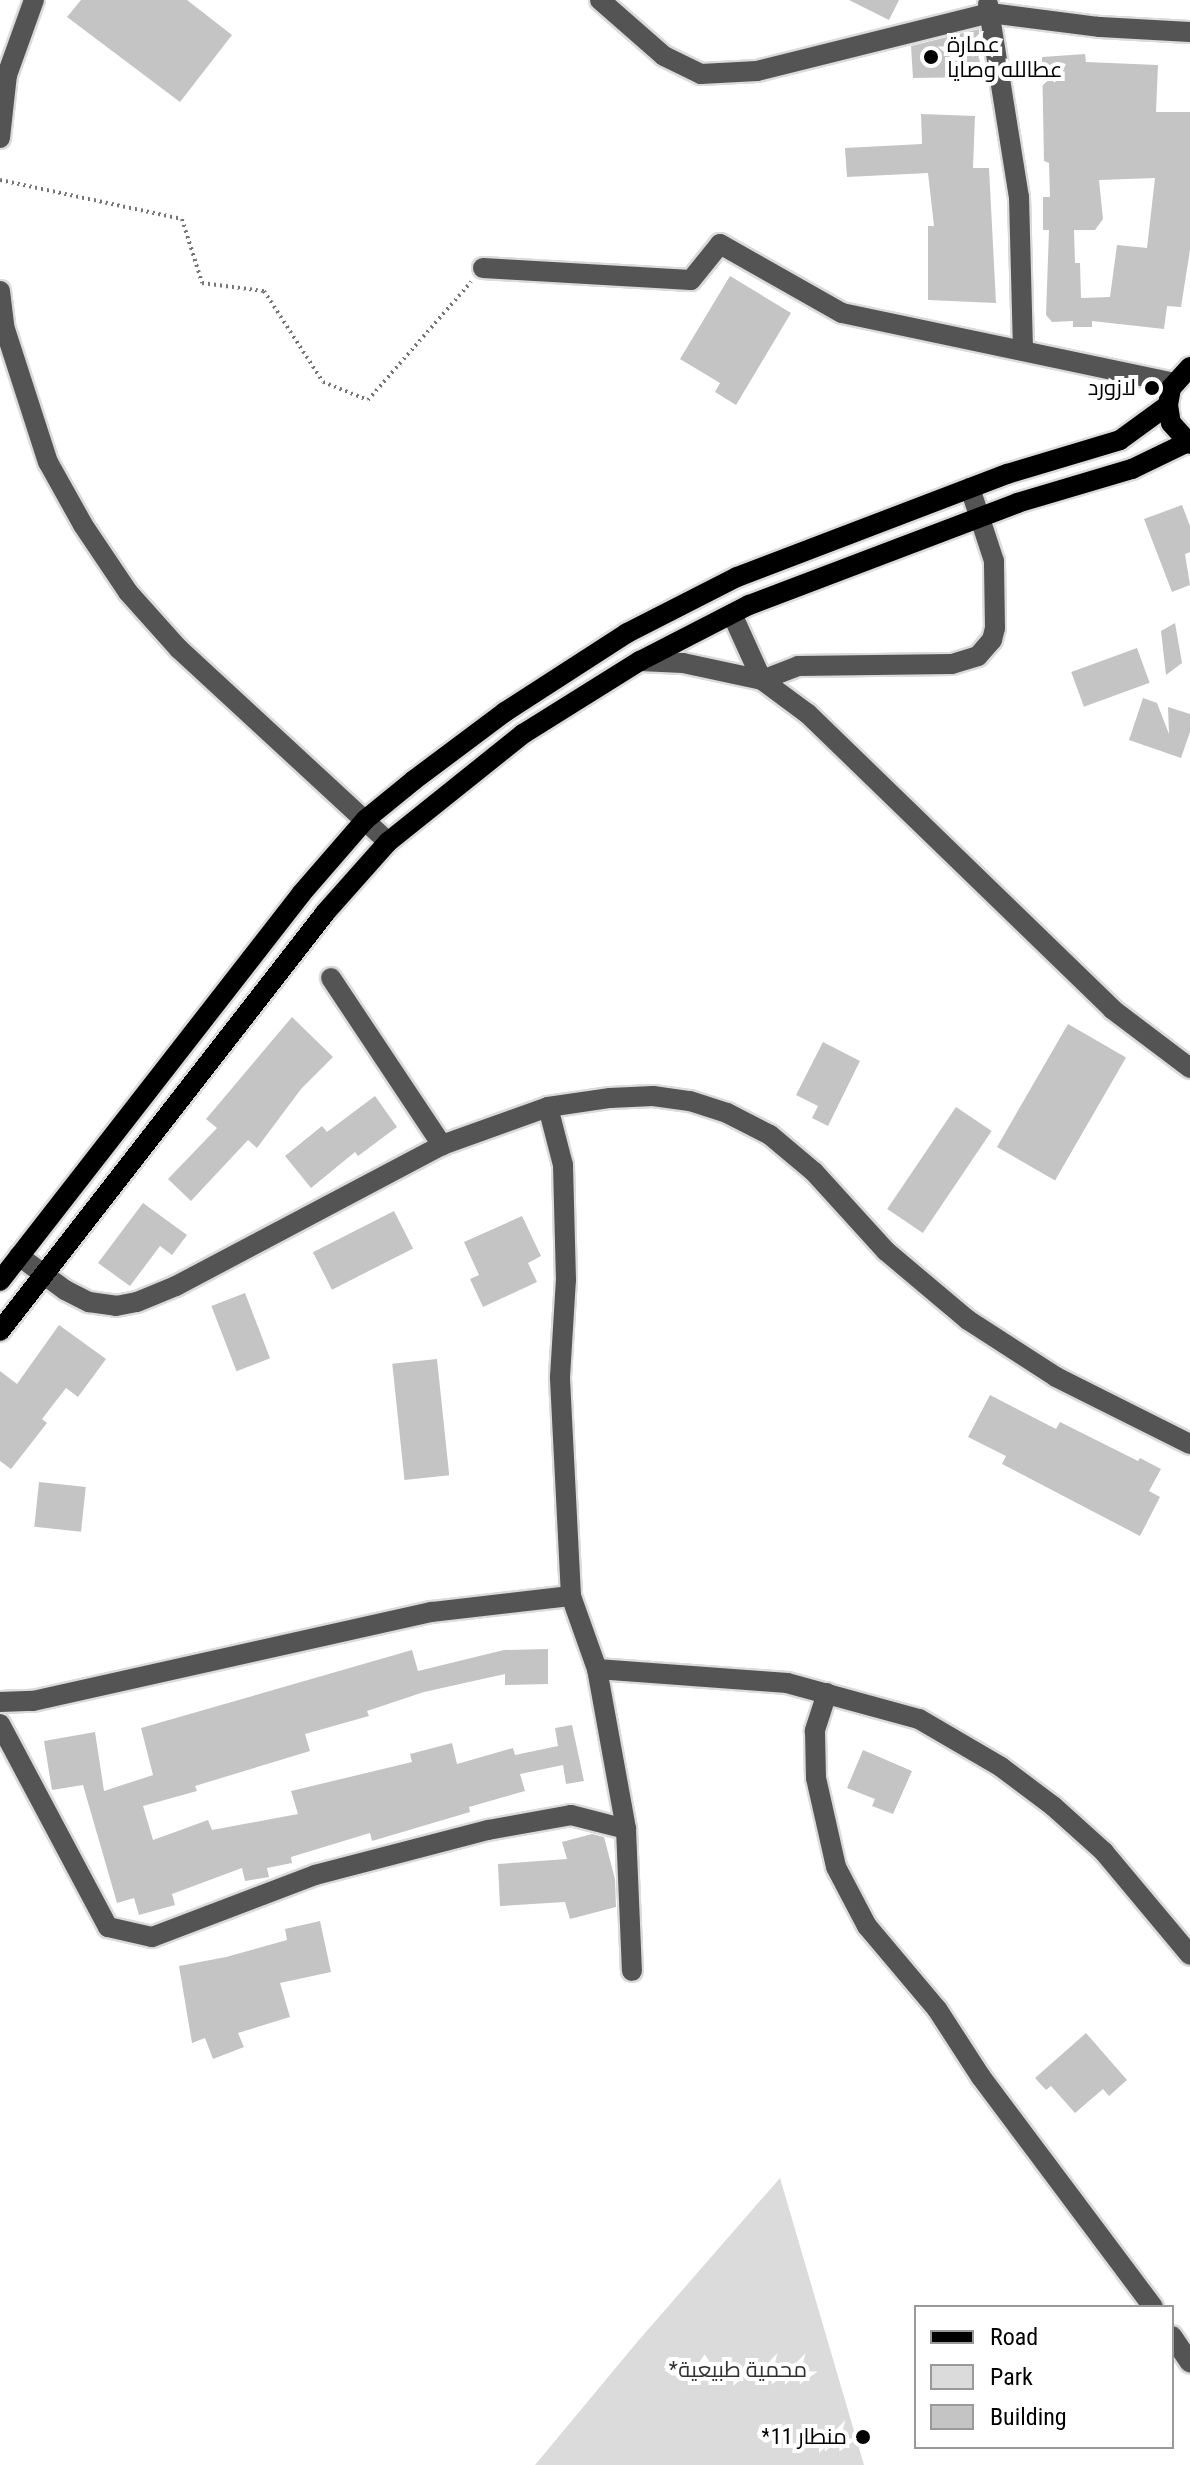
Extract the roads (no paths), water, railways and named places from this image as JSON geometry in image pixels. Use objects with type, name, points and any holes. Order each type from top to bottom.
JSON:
[{"type":"main road","points":[[0,1331],[325,913],[388,842],[523,734],[640,661],[732,614],[980,517],[1132,469],[1189,443],[1171,423],[1168,405],[1174,383],[1190,367]]},
{"type":"main road","points":[[0,1281],[301,894],[365,820],[505,712],[627,633],[737,577],[970,488],[1120,440],[1168,405]]},
{"type":"street","points":[[0,138],[4,74],[34,0]]},
{"type":"street","points":[[600,0],[674,62],[701,74],[757,71],[989,7],[1100,27],[1190,32]]},
{"type":"street","points":[[989,7],[1019,197],[1023,351]]},
{"type":"street","points":[[483,268],[691,280],[720,244],[842,313],[1174,383]]},
{"type":"street","points":[[0,291],[4,326],[48,462],[83,525],[128,592],[179,649],[388,842]]},
{"type":"street","points":[[762,680],[798,666],[952,664],[978,656],[992,640],[995,628],[994,561],[970,488]]},
{"type":"street","points":[[732,614],[762,680]]},
{"type":"street","points":[[640,661],[683,663],[762,680],[808,714],[1112,1009],[1190,1068]]},
{"type":"street","points":[[331,978],[442,1145]]},
{"type":"street","points":[[19,1256],[89,1302],[116,1306],[137,1302],[176,1286],[442,1145],[548,1107],[610,1098],[690,1101],[727,1113],[770,1135],[814,1172],[886,1251],[968,1320],[1056,1377],[1190,1444]]},
{"type":"street","points":[[548,1107],[563,1165],[566,1280],[560,1377],[571,1596],[597,1669],[626,1829],[632,1971]]},
{"type":"street","points":[[0,1702],[33,1701],[432,1612],[571,1596]]},
{"type":"street","points":[[597,1669],[735,1676],[787,1683],[919,1719],[1001,1767],[1053,1806],[1104,1852],[1190,1955]]},
{"type":"street","points":[[827,1693],[815,1731],[816,1778],[836,1867],[861,1914],[937,2009],[981,2077],[1152,2305]]},
{"type":"street","points":[[0,1724],[108,1927],[152,1937],[315,1875],[488,1830],[571,1815],[626,1829]]},
{"type":"street","points":[[1174,2339],[1190,2363]]},
{"type":"place","name":"عمارة عطالله وصايا","points":[[931,57]]},
{"type":"place","name":"لازورد","points":[[1152,388]]},
{"type":"place","name":"*منطار 11","points":[[863,2437]]},
{"type":"park label","name":"*محمية طبيعية","points":[[738,2370]]}]
